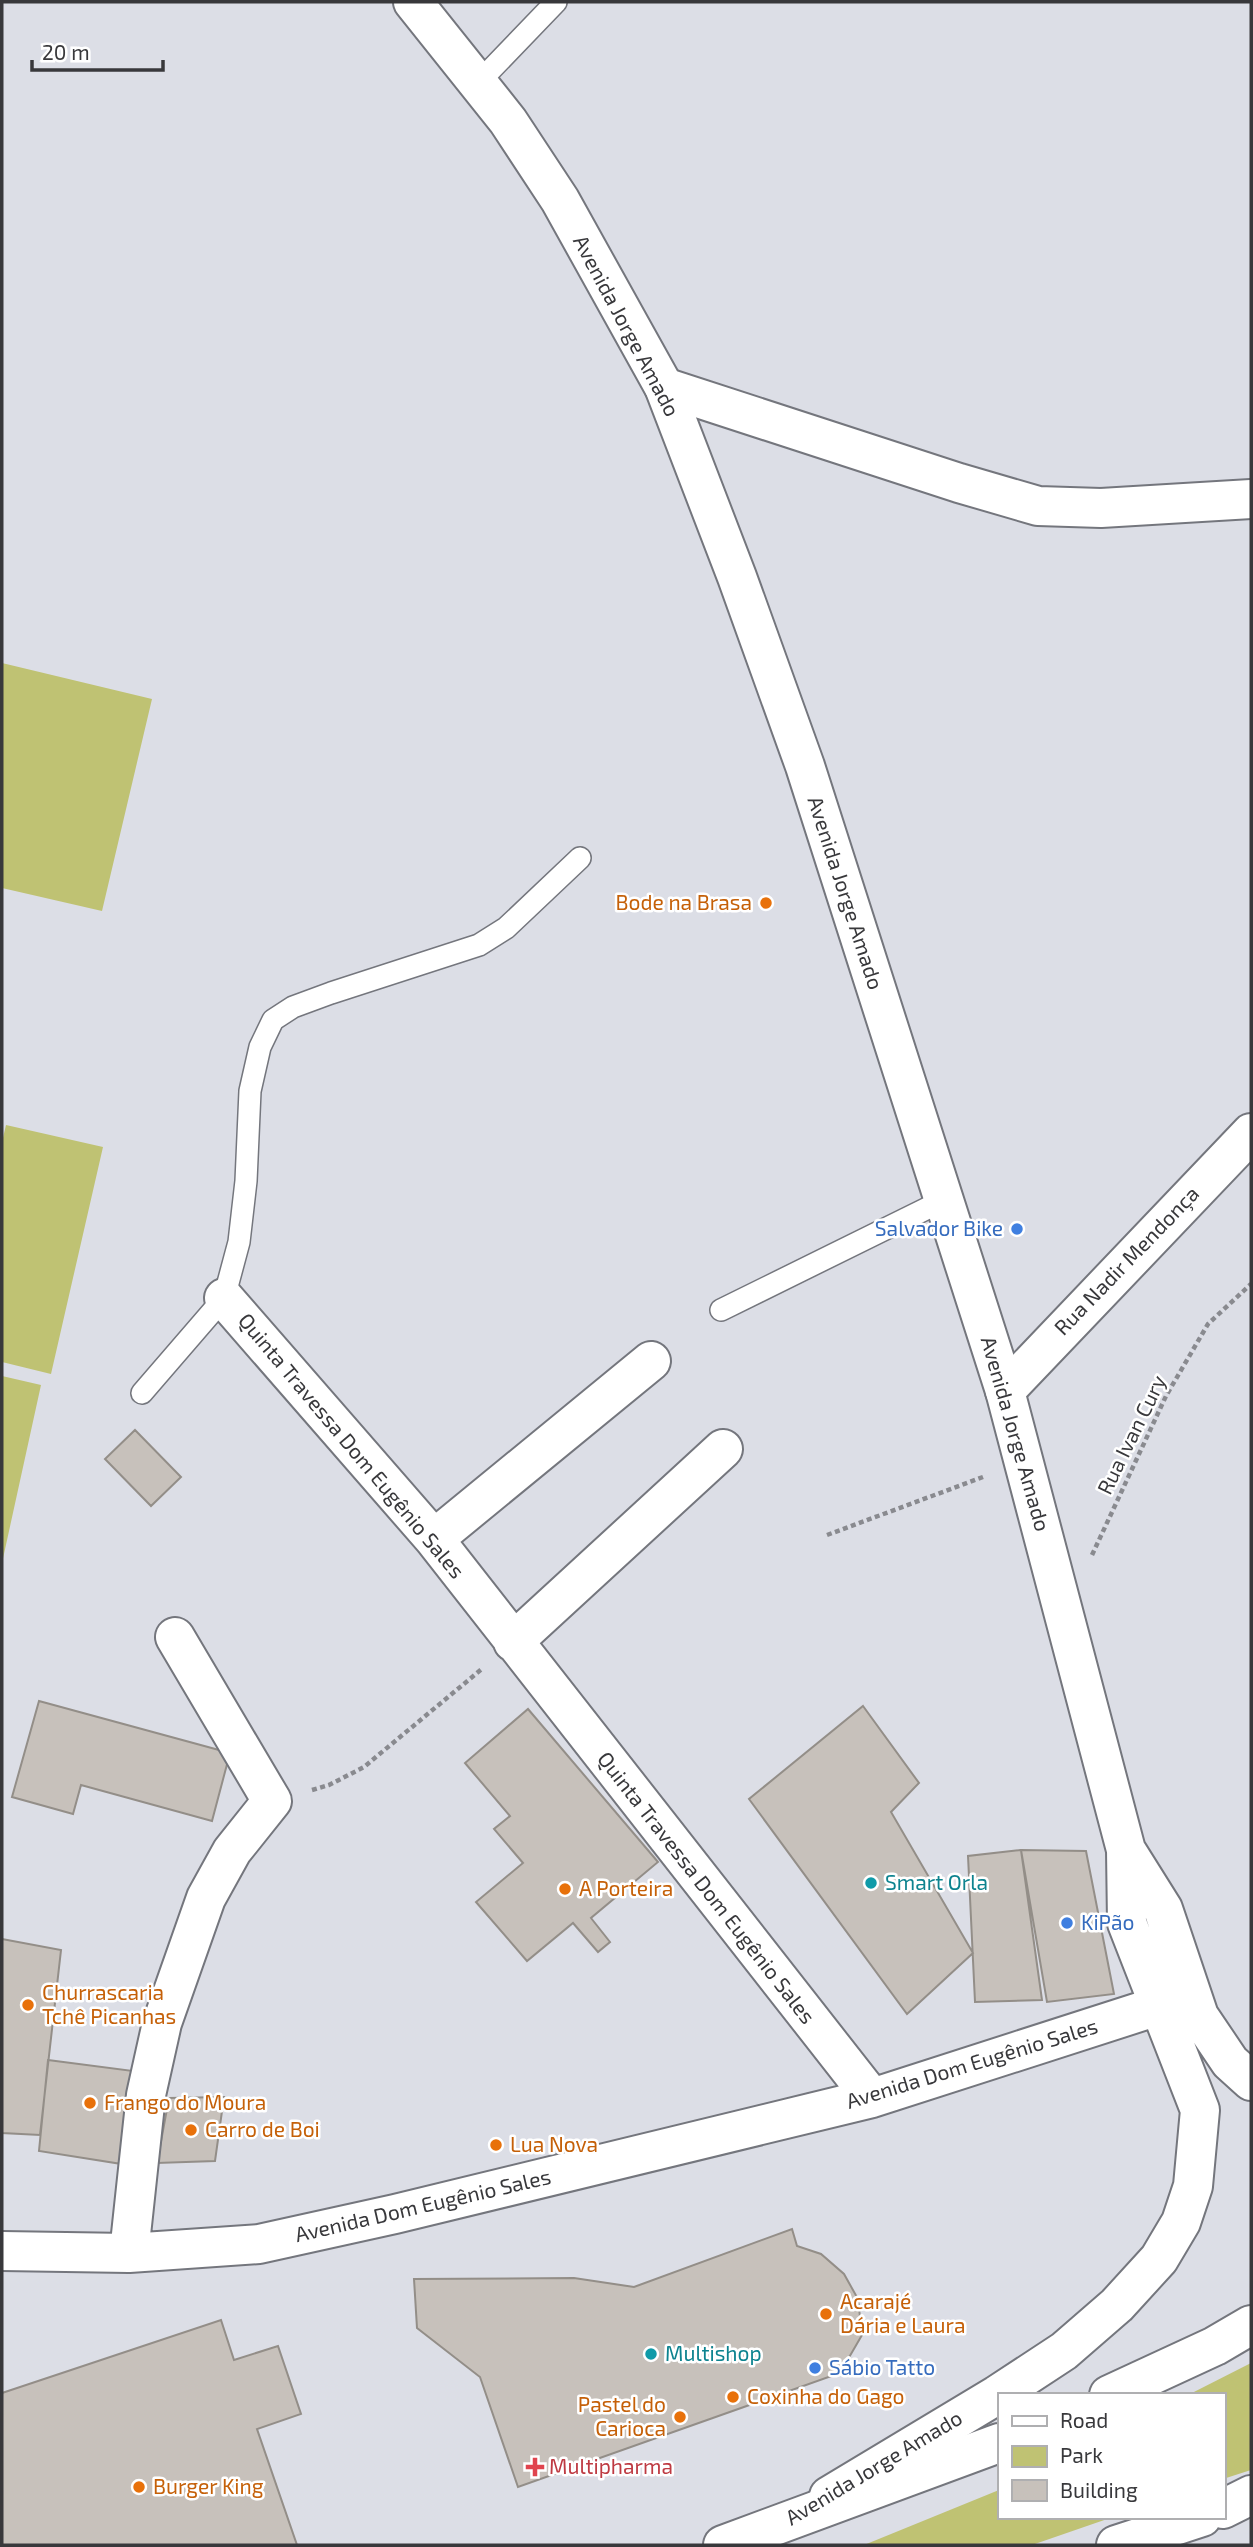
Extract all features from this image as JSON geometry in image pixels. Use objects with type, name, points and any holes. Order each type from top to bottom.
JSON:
[{"type":"street","name":"Avenida Jorge Amado","points":[[413,2],[508,121],[560,200],[664,387],[737,577],[805,766],[1005,1391],[1126,1850],[1127,1923],[1200,2110],[1193,2186],[1181,2222],[1159,2259],[1117,2305],[1065,2351],[1000,2393]]},
{"type":"street","points":[[664,387],[946,479],[1038,506],[1101,508],[1251,499]]},
{"type":"street","name":"Rua Nadir Mendonça","points":[[1005,1391],[1251,1133]]},
{"type":"street","name":"Quinta Travessa Dom Eugênio Sales","points":[[224,1298],[434,1539],[872,2098]]},
{"type":"street","points":[[434,1539],[651,1362]]},
{"type":"street","points":[[513,1642],[723,1449]]},
{"type":"street","points":[[129,2253],[146,2095],[162,2023],[206,1898],[232,1851],[272,1801],[174,1637]]},
{"type":"street","name":"Avenida Jorge Amado","points":[[1126,1850],[1163,1909],[1199,2015],[1230,2062],[1251,2081]]},
{"type":"street","name":"Avenida Dom Eugênio Sales","points":[[2,2251],[129,2253],[259,2244],[395,2214],[872,2098],[1158,2006]]},
{"type":"street","points":[[1215,2346],[1251,2325]]},
{"type":"street","points":[[1113,2393],[1251,2332]]},
{"type":"street","name":"Avenida Jorge Amado","points":[[776,2527],[998,2394]]},
{"type":"street","points":[[723,2545],[998,2443]]},
{"type":"street","points":[[1225,2509],[1251,2495]]},
{"type":"street","points":[[1225,2509],[1251,2502]]},
{"type":"street","points":[[1116,2545],[1196,2519]]},
{"type":"lane","points":[[478,83],[556,2]]},
{"type":"lane","name":"Quinta Travessa Dom Eugênio Sales","points":[[224,1298],[239,1242],[246,1181],[250,1091],[260,1047],[273,1020],[293,1007],[331,993],[478,945],[506,928],[580,858]]},
{"type":"lane","points":[[721,1310],[944,1200]]},
{"type":"lane","points":[[142,1393],[224,1298]]},
{"type":"path","name":"Rua Ivan Cury","points":[[1065,1616],[1166,1396],[1208,1324],[1251,1284]]},
{"type":"path","points":[[827,1535],[1024,1462]]},
{"type":"path","points":[[272,1801],[329,1785],[364,1767],[513,1642]]},
{"type":"green space","points":[[2,663],[152,699],[102,911],[2,888]]},
{"type":"green space","points":[[6,1125],[103,1147],[51,1374],[2,1362],[2,1142]]},
{"type":"green space","points":[[2,1376],[41,1385],[2,1563]]},
{"type":"green space","points":[[1251,2363],[1251,2470],[1225,2478],[1225,2393],[1192,2393]]},
{"type":"green space","points":[[998,2490],[998,2519],[1107,2519],[1032,2545],[864,2545]]},
{"type":"building","points":[[135,1430],[181,1477],[151,1506],[105,1459]]},
{"type":"building","points":[[39,1701],[230,1753],[212,1821],[81,1785],[73,1814],[12,1797]]},
{"type":"building","name":"Smart Orla","points":[[863,1706],[919,1783],[891,1812],[973,1953],[907,2014],[749,1799]]},
{"type":"building","points":[[528,1709],[658,1862],[591,1918],[610,1942],[598,1952],[573,1923],[527,1961],[476,1902],[523,1863],[494,1829],[510,1816],[465,1763]]},
{"type":"building","points":[[1021,1850],[1042,2000],[975,2002],[968,1856]]},
{"type":"building","name":"KiPão","points":[[1021,1850],[1086,1851],[1114,1994],[1047,2002]]},
{"type":"building","name":"Churrascaria Tchê Picanhas","points":[[2,1939],[61,1950],[40,2135],[2,2133]]},
{"type":"building","name":"Frango do Moura","points":[[48,2060],[141,2072],[128,2165],[39,2151]]},
{"type":"building","name":"Carro de Boi","points":[[224,2097],[215,2161],[157,2163],[169,2098]]},
{"type":"building","name":"Multishop","points":[[792,2229],[797,2246],[821,2254],[844,2274],[858,2299],[862,2335],[840,2373],[518,2487],[480,2377],[417,2328],[414,2279],[574,2278],[634,2287]]},
{"type":"building","name":"Burger King","points":[[221,2320],[234,2360],[278,2346],[301,2414],[257,2429],[297,2545],[2,2545],[2,2393]]},
{"type":"place","name":"Bode na Brasa","points":[[766,903]]},
{"type":"place","name":"Salvador Bike","points":[[1017,1229]]},
{"type":"place","name":"Smart Orla","points":[[871,1883]]},
{"type":"place","name":"A Porteira","points":[[565,1889]]},
{"type":"place","name":"KiPão","points":[[1067,1923]]},
{"type":"place","name":"Churrascaria Tchê Picanhas","points":[[28,2005]]},
{"type":"place","name":"Frango do Moura","points":[[90,2103]]},
{"type":"place","name":"Carro de Boi","points":[[191,2130]]},
{"type":"place","name":"Lua Nova","points":[[496,2145]]},
{"type":"place","name":"Acarajé Dária e Laura","points":[[826,2314]]},
{"type":"place","name":"Multishop","points":[[651,2354]]},
{"type":"place","name":"Sábio Tatto","points":[[815,2368]]},
{"type":"place","name":"Coxinha do Gago","points":[[733,2397]]},
{"type":"place","name":"Pastel do Carioca","points":[[680,2417]]},
{"type":"place","name":"Multipharma","points":[[535,2467]]},
{"type":"place","name":"Burger King","points":[[139,2487]]}]
